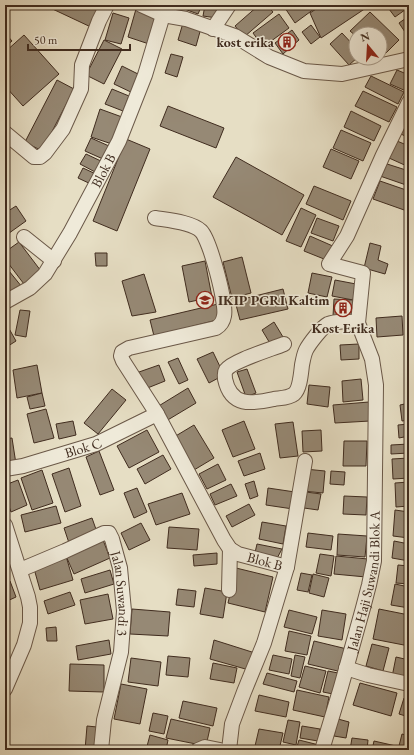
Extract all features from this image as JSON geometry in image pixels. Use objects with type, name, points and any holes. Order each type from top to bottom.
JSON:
[{"type":"street","points":[[5,133],[34,156],[40,157],[45,154],[63,129],[80,89],[82,65],[99,21],[107,5]]},
{"type":"street","points":[[213,28],[229,5]]},
{"type":"street","points":[[148,6],[163,15],[186,19],[235,36],[269,57],[304,71],[342,74],[409,59]]},
{"type":"street","name":"Blok B","points":[[5,302],[30,288],[45,274],[79,216],[118,141],[145,75],[163,15]]},
{"type":"street","points":[[284,344],[237,362],[227,369],[225,377],[227,388],[233,396],[242,402],[255,403],[287,397],[294,394],[299,386],[306,350],[320,331],[328,324],[348,321],[358,323],[363,273],[329,264],[346,236],[409,102]]},
{"type":"street","name":"Blok B","points":[[155,218],[187,224],[202,232],[216,267],[225,306],[224,318],[222,324],[216,328],[129,348],[122,352],[121,356],[157,414],[230,549],[238,554],[287,567],[264,643],[232,724],[229,750]]},
{"type":"street","points":[[24,237],[54,261]]},
{"type":"street","name":"Jalan Haji Suwandi Blok A","points":[[322,750],[370,586],[374,562],[376,385],[372,359],[358,323]]},
{"type":"street","name":"Blok C","points":[[5,469],[22,466],[96,444],[157,414]]},
{"type":"street","points":[[287,567],[305,461]]},
{"type":"street","points":[[5,525],[14,568],[28,597],[30,607],[30,623],[24,645],[5,689]]},
{"type":"street","name":"Jalan Suwandi 3","points":[[14,568],[104,533],[109,533],[112,538],[120,568],[124,611],[121,652],[104,720],[101,750]]},
{"type":"street","points":[[229,590],[230,549]]},
{"type":"street","points":[[346,668],[368,675],[409,684]]},
{"type":"street","points":[[202,748],[220,750]]},
{"type":"building","points":[[44,5],[103,5],[93,28]]},
{"type":"building","points":[[180,5],[202,5],[198,14],[179,7]]},
{"type":"building","points":[[205,5],[219,5],[217,18],[203,16]]},
{"type":"building","points":[[259,5],[267,5],[273,12],[244,37],[235,26]]},
{"type":"building","points":[[283,5],[312,5],[314,9],[295,23]]},
{"type":"building","points":[[322,5],[369,6],[321,38],[310,13]]},
{"type":"building","points":[[386,5],[408,5],[409,7],[395,17]]},
{"type":"building","points":[[136,9],[158,16],[149,44],[128,37]]},
{"type":"building","points":[[370,12],[384,26],[355,26]]},
{"type":"building","points":[[113,13],[129,18],[121,44],[105,40]]},
{"type":"building","points":[[279,14],[289,28],[263,47],[253,33]]},
{"type":"building","points":[[409,16],[409,38],[399,23]]},
{"type":"building","points":[[183,23],[201,28],[196,46],[178,40]]},
{"type":"building","points":[[311,25],[320,37],[311,44],[302,32]]},
{"type":"building","points":[[388,29],[399,40],[388,51]]},
{"type":"building","name":"kost erika","points":[[292,30],[299,40],[283,54],[275,43]]},
{"type":"building","points":[[5,33],[12,41],[5,47]]},
{"type":"building","points":[[342,33],[348,39],[348,64],[330,44]]},
{"type":"building","points":[[24,35],[59,74],[23,106],[5,86],[5,52]]},
{"type":"building","points":[[104,40],[122,49],[104,84],[86,75]]},
{"type":"building","points":[[171,54],[183,57],[177,77],[165,73]]},
{"type":"building","points":[[122,66],[144,77],[135,94],[114,84]]},
{"type":"building","points":[[397,70],[409,75],[409,85],[406,91],[390,84]]},
{"type":"building","points":[[371,76],[404,92],[398,104],[365,87]]},
{"type":"building","points":[[57,80],[74,89],[42,151],[25,142]]},
{"type":"building","points":[[112,89],[129,96],[123,111],[105,104]]},
{"type":"building","points":[[363,91],[397,107],[389,122],[355,106]]},
{"type":"building","points":[[168,106],[224,128],[216,148],[160,126]]},
{"type":"building","points":[[100,109],[122,117],[112,144],[91,137]]},
{"type":"building","points":[[351,111],[381,126],[374,141],[344,127]]},
{"type":"building","points":[[407,119],[409,120],[409,138],[401,134]]},
{"type":"building","points":[[341,130],[371,143],[363,161],[333,148]]},
{"type":"building","points":[[91,138],[109,146],[103,159],[85,151]]},
{"type":"building","points":[[126,139],[150,149],[117,231],[93,221]]},
{"type":"building","points":[[397,141],[409,146],[409,167],[389,158]]},
{"type":"building","points":[[331,149],[359,161],[351,179],[323,167]]},
{"type":"building","points":[[86,154],[103,162],[97,173],[80,164]]},
{"type":"building","points":[[236,157],[304,195],[282,235],[213,197]]},
{"type":"building","points":[[384,163],[409,171],[409,186],[380,176]]},
{"type":"building","points":[[83,168],[98,175],[93,185],[78,178]]},
{"type":"building","points":[[380,181],[409,191],[409,204],[407,211],[373,199]]},
{"type":"building","points":[[314,186],[351,201],[343,220],[306,204]]},
{"type":"building","points":[[16,206],[26,221],[5,236],[5,213]]},
{"type":"building","points":[[301,208],[316,215],[301,247],[286,241]]},
{"type":"building","points":[[317,218],[339,226],[333,241],[311,233]]},
{"type":"building","points":[[310,236],[335,247],[329,261],[304,251]]},
{"type":"building","points":[[19,242],[44,275],[27,288],[5,259],[5,252]]},
{"type":"building","points":[[370,243],[381,246],[378,260],[388,264],[385,274],[364,268]]},
{"type":"building","points":[[95,253],[107,253],[107,266],[96,266]]},
{"type":"building","points":[[242,257],[251,293],[232,298],[223,262]]},
{"type":"building","points":[[205,261],[212,297],[189,302],[182,266]]},
{"type":"building","points":[[9,271],[22,287],[5,300],[5,275]]},
{"type":"building","points":[[312,273],[332,277],[327,297],[308,293]]},
{"type":"building","points":[[144,274],[156,312],[132,316],[122,281]]},
{"type":"building","points":[[335,280],[356,284],[353,300],[332,296]]},
{"type":"building","points":[[283,289],[288,309],[240,320],[235,301]]},
{"type":"building","name":"Kost Erika","points":[[334,299],[353,300],[352,317],[333,316]]},
{"type":"building","points":[[218,304],[221,319],[154,336],[150,320]]},
{"type":"building","points":[[20,310],[30,311],[26,337],[15,335]]},
{"type":"building","points":[[402,316],[403,335],[377,337],[376,318]]},
{"type":"building","points":[[274,322],[283,337],[271,345],[262,330]]},
{"type":"building","points":[[7,325],[16,341],[5,348],[5,326]]},
{"type":"building","points":[[359,344],[359,359],[341,360],[340,345]]},
{"type":"building","points":[[213,352],[224,375],[209,383],[197,359]]},
{"type":"building","points":[[178,358],[188,380],[179,384],[168,362]]},
{"type":"building","points":[[37,365],[42,393],[17,398],[13,370]]},
{"type":"building","points":[[159,365],[165,381],[145,389],[139,372]]},
{"type":"building","points":[[247,369],[256,393],[246,397],[237,372]]},
{"type":"building","points":[[361,379],[363,400],[343,402],[342,381]]},
{"type":"building","points":[[309,385],[330,387],[328,407],[307,404]]},
{"type":"building","points":[[188,388],[196,403],[166,421],[157,407]]},
{"type":"building","points":[[112,389],[126,400],[98,434],[84,423]]},
{"type":"building","points":[[42,393],[45,406],[30,409],[27,397]]},
{"type":"building","points":[[369,402],[370,421],[335,423],[333,405]]},
{"type":"building","points":[[409,403],[409,420],[402,421],[400,405]]},
{"type":"building","points":[[46,409],[54,438],[34,443],[27,414]]},
{"type":"building","points":[[73,421],[76,435],[59,439],[56,424]]},
{"type":"building","points":[[244,421],[255,449],[233,457],[222,430]]},
{"type":"building","points":[[293,422],[298,456],[280,458],[275,424]]},
{"type":"building","points":[[409,424],[409,436],[399,438],[398,425]]},
{"type":"building","points":[[194,425],[214,458],[194,470],[174,437]]},
{"type":"building","points":[[147,430],[159,452],[129,468],[117,446]]},
{"type":"building","points":[[321,430],[322,451],[303,452],[302,431]]},
{"type":"building","points":[[12,438],[16,464],[5,466],[5,439]]},
{"type":"building","points":[[344,441],[367,441],[366,466],[343,466]]},
{"type":"building","points":[[409,444],[409,453],[391,454],[391,445]]},
{"type":"building","points":[[99,451],[114,490],[100,495],[86,457]]},
{"type":"building","points":[[260,453],[265,469],[244,476],[238,461]]},
{"type":"building","points":[[163,455],[171,469],[145,484],[137,469]]},
{"type":"building","points":[[409,458],[409,478],[393,479],[392,459]]},
{"type":"building","points":[[218,464],[226,480],[207,489],[199,474]]},
{"type":"building","points":[[69,468],[81,506],[65,512],[52,474]]},
{"type":"building","points":[[305,469],[325,471],[323,493],[303,491]]},
{"type":"building","points":[[42,470],[53,503],[32,510],[21,478]]},
{"type":"building","points":[[331,471],[345,472],[344,485],[330,484]]},
{"type":"building","points":[[18,480],[27,505],[11,512],[5,496],[5,485]]},
{"type":"building","points":[[254,481],[258,496],[250,499],[245,484]]},
{"type":"building","points":[[409,482],[409,506],[396,507],[395,483]]},
{"type":"building","points":[[231,484],[237,496],[215,505],[210,494]]},
{"type":"building","points":[[137,488],[147,512],[134,518],[124,493]]},
{"type":"building","points":[[268,488],[295,492],[293,509],[266,505]]},
{"type":"building","points":[[306,492],[321,494],[318,510],[304,508]]},
{"type":"building","points":[[182,493],[190,514],[156,525],[148,504]]},
{"type":"building","points":[[344,496],[367,497],[366,515],[343,514]]},
{"type":"building","points":[[249,504],[255,515],[232,527],[226,516]]},
{"type":"building","points":[[56,506],[61,523],[25,532],[21,515]]},
{"type":"building","points":[[395,510],[409,512],[409,538],[393,536]]},
{"type":"building","points":[[92,518],[98,535],[70,546],[64,528]]},
{"type":"building","points":[[262,522],[286,526],[283,544],[259,539]]},
{"type":"building","points":[[141,523],[150,540],[129,550],[121,533]]},
{"type":"building","points":[[169,527],[199,529],[197,550],[167,548]]},
{"type":"building","points":[[308,533],[333,536],[331,550],[306,547]]},
{"type":"building","points":[[338,534],[367,536],[365,557],[337,555]]},
{"type":"building","points":[[103,540],[110,558],[74,574],[66,556]]},
{"type":"building","points":[[394,541],[409,544],[409,561],[392,558]]},
{"type":"building","points":[[257,544],[282,549],[275,562],[254,557]]},
{"type":"building","points":[[217,553],[217,564],[194,566],[193,555]]},
{"type":"building","points":[[320,554],[334,556],[331,576],[316,573]]},
{"type":"building","points":[[66,556],[73,580],[40,590],[33,565]]},
{"type":"building","points":[[336,556],[368,559],[366,577],[334,574]]},
{"type":"building","points":[[398,565],[409,566],[409,584],[396,583]]},
{"type":"building","points":[[236,568],[273,577],[265,612],[228,603]]},
{"type":"building","points":[[110,570],[114,584],[85,593],[81,579]]},
{"type":"building","points":[[301,573],[312,575],[308,592],[297,590]]},
{"type":"building","points":[[313,574],[329,578],[324,597],[309,593]]},
{"type":"building","points":[[10,581],[16,597],[5,602],[5,583]]},
{"type":"building","points":[[395,584],[409,587],[409,608],[391,605]]},
{"type":"building","points":[[205,588],[227,592],[223,618],[200,614]]},
{"type":"building","points":[[178,589],[196,591],[194,607],[176,605]]},
{"type":"building","points":[[70,592],[75,605],[48,614],[44,601]]},
{"type":"building","points":[[108,594],[113,619],[85,624],[80,600]]},
{"type":"building","points":[[132,609],[170,612],[168,636],[130,634]]},
{"type":"building","points":[[379,609],[409,615],[409,646],[373,639]]},
{"type":"building","points":[[289,610],[317,617],[312,634],[284,627]]},
{"type":"building","points":[[322,610],[346,614],[342,640],[318,636]]},
{"type":"building","points":[[56,627],[57,641],[47,641],[46,628]]},
{"type":"building","points":[[289,631],[311,636],[307,655],[285,651]]},
{"type":"building","points":[[109,640],[111,654],[78,660],[76,646]]},
{"type":"building","points":[[214,640],[255,653],[249,670],[210,659]]},
{"type":"building","points":[[314,641],[347,649],[342,672],[308,664]]},
{"type":"building","points":[[372,644],[389,648],[383,671],[366,666]]},
{"type":"building","points":[[273,655],[292,659],[289,674],[269,670]]},
{"type":"building","points":[[295,655],[305,657],[300,678],[291,676]]},
{"type":"building","points":[[168,656],[190,658],[188,677],[166,675]]},
{"type":"building","points":[[396,657],[409,660],[409,680],[392,677]]},
{"type":"building","points":[[131,658],[161,662],[158,686],[128,682]]},
{"type":"building","points":[[213,663],[237,668],[234,683],[210,679]]},
{"type":"building","points":[[70,664],[104,665],[104,692],[69,691]]},
{"type":"building","points":[[305,666],[326,671],[320,693],[299,687]]},
{"type":"building","points":[[328,671],[338,673],[333,694],[323,692]]},
{"type":"building","points":[[267,673],[297,681],[294,692],[263,684]]},
{"type":"building","points":[[360,683],[397,693],[391,716],[353,705]]},
{"type":"building","points":[[121,684],[147,689],[140,724],[114,719]]},
{"type":"building","points":[[297,690],[329,697],[325,717],[293,710]]},
{"type":"building","points":[[259,695],[289,702],[286,717],[255,711]]},
{"type":"building","points":[[404,698],[409,699],[409,717],[399,714]]},
{"type":"building","points":[[183,701],[217,708],[213,726],[179,718]]},
{"type":"building","points":[[153,713],[168,716],[164,734],[149,731]]},
{"type":"building","points":[[171,719],[210,728],[206,746],[166,738]]},
{"type":"building","points":[[338,719],[349,722],[346,738],[334,736]]},
{"type":"building","points":[[288,720],[300,722],[296,745],[283,742]]},
{"type":"building","points":[[87,726],[97,727],[95,750],[85,750]]},
{"type":"building","points":[[302,726],[320,729],[318,741],[300,738]]},
{"type":"building","points":[[259,729],[283,733],[279,750],[255,746]]},
{"type":"building","points":[[402,734],[409,736],[409,750],[398,750]]},
{"type":"building","points":[[150,735],[168,740],[166,750],[146,750]]},
{"type":"building","points":[[352,738],[368,740],[367,750],[350,750]]},
{"type":"building","points":[[299,740],[319,745],[317,750],[296,750]]},
{"type":"building","points":[[374,741],[396,746],[395,750],[372,750]]},
{"type":"place","name":"kost erika","points":[[287,42]]},
{"type":"place","name":"IKIP PGRI Kaltim","points":[[205,300]]},
{"type":"place","name":"Kost Erika","points":[[343,308]]}]
